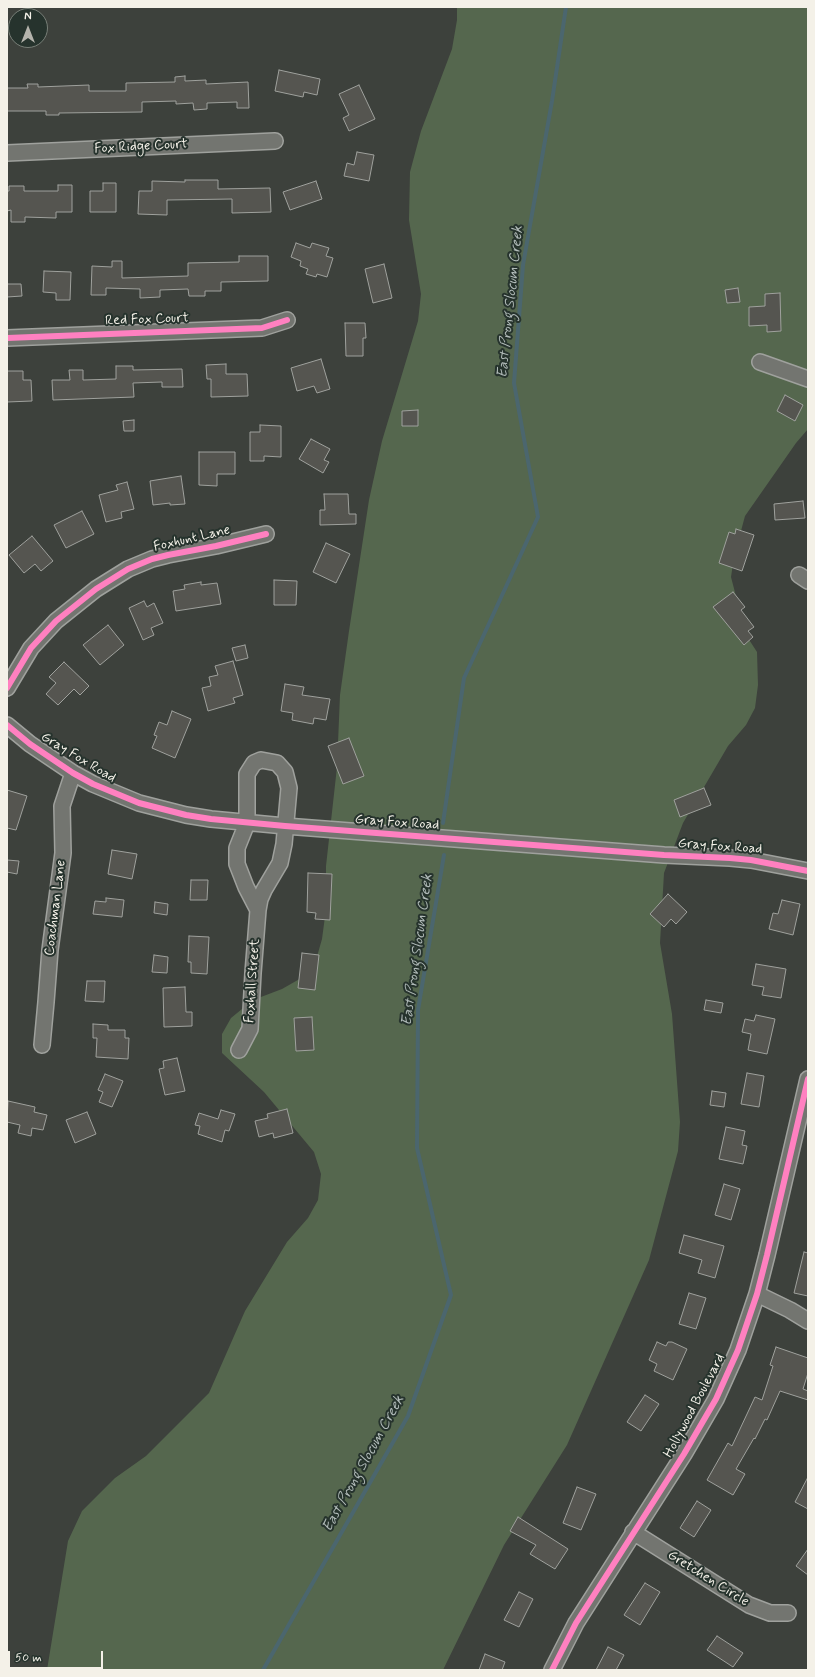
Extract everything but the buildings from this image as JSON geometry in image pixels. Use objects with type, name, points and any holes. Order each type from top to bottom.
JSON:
[{"type":"street","name":"Fox Ridge Court","points":[[7,153],[275,141]]},
{"type":"street","name":"Red Fox Court","points":[[7,338],[262,328],[287,320]]},
{"type":"street","points":[[760,362],[808,379]]},
{"type":"street","name":"Foxhunt Lane","points":[[7,688],[31,648],[56,621],[96,589],[128,569],[152,559],[266,534]]},
{"type":"street","name":"Gray Fox Road","points":[[7,725],[30,744],[73,773],[116,794],[145,804],[186,815],[247,823],[664,855],[730,858],[771,863],[808,871]]},
{"type":"street","name":"Foxhall Street","points":[[239,1050],[250,1029],[253,973],[260,899],[280,863],[289,788],[285,772],[277,763],[261,760],[254,763],[247,774],[247,823],[237,848],[237,864],[246,887],[258,910]]},
{"type":"street","name":"Coachman Lane","points":[[42,1045],[51,936],[63,853],[62,806],[73,773]]},
{"type":"street","name":"Hollywood Boulevard","points":[[552,1670],[576,1623],[684,1454],[716,1399],[738,1350],[757,1294],[808,1079]]},
{"type":"street","points":[[757,1294],[790,1310],[808,1321]]},
{"type":"street","name":"Gretchen Circle","points":[[633,1532],[749,1605],[770,1613],[788,1613]]},
{"type":"green space","points":[[457,7],[808,7],[808,429],[796,443],[745,516],[734,557],[731,577],[746,635],[757,652],[758,685],[755,708],[746,725],[728,746],[683,823],[664,873],[660,943],[672,1014],[680,1122],[678,1151],[649,1260],[567,1445],[504,1545],[443,1670],[47,1670],[68,1541],[82,1511],[115,1478],[146,1456],[209,1393],[245,1311],[287,1242],[308,1218],[318,1200],[321,1174],[314,1152],[264,1092],[222,1053],[222,1034],[231,1018],[253,1000],[282,989],[303,977],[316,960],[322,939],[326,909],[326,866],[337,767],[340,695],[369,500],[382,441],[418,321],[421,294],[409,220],[410,172],[421,131],[452,49],[457,20]]},
{"type":"waterway","name":"East Prong Slocum Creek","points":[[443,823],[464,678],[538,517],[514,383],[523,265],[552,101],[566,7]]},
{"type":"waterway","name":"East Prong Slocum Creek","points":[[263,1670],[408,1416],[451,1295],[417,1148],[418,1010],[444,855]]},
{"type":"cycle path","points":[[7,338],[262,328],[287,320]]},
{"type":"cycle path","points":[[7,688],[31,648],[56,621],[96,589],[128,569],[152,559],[266,534]]},
{"type":"cycle path","points":[[7,725],[30,744],[73,773],[93,784],[139,803],[186,815],[211,819],[285,826],[664,855],[730,858],[751,860],[808,871]]},
{"type":"cycle path","points":[[552,1670],[576,1623],[684,1454],[716,1399],[738,1350],[757,1294],[808,1079]]}]
